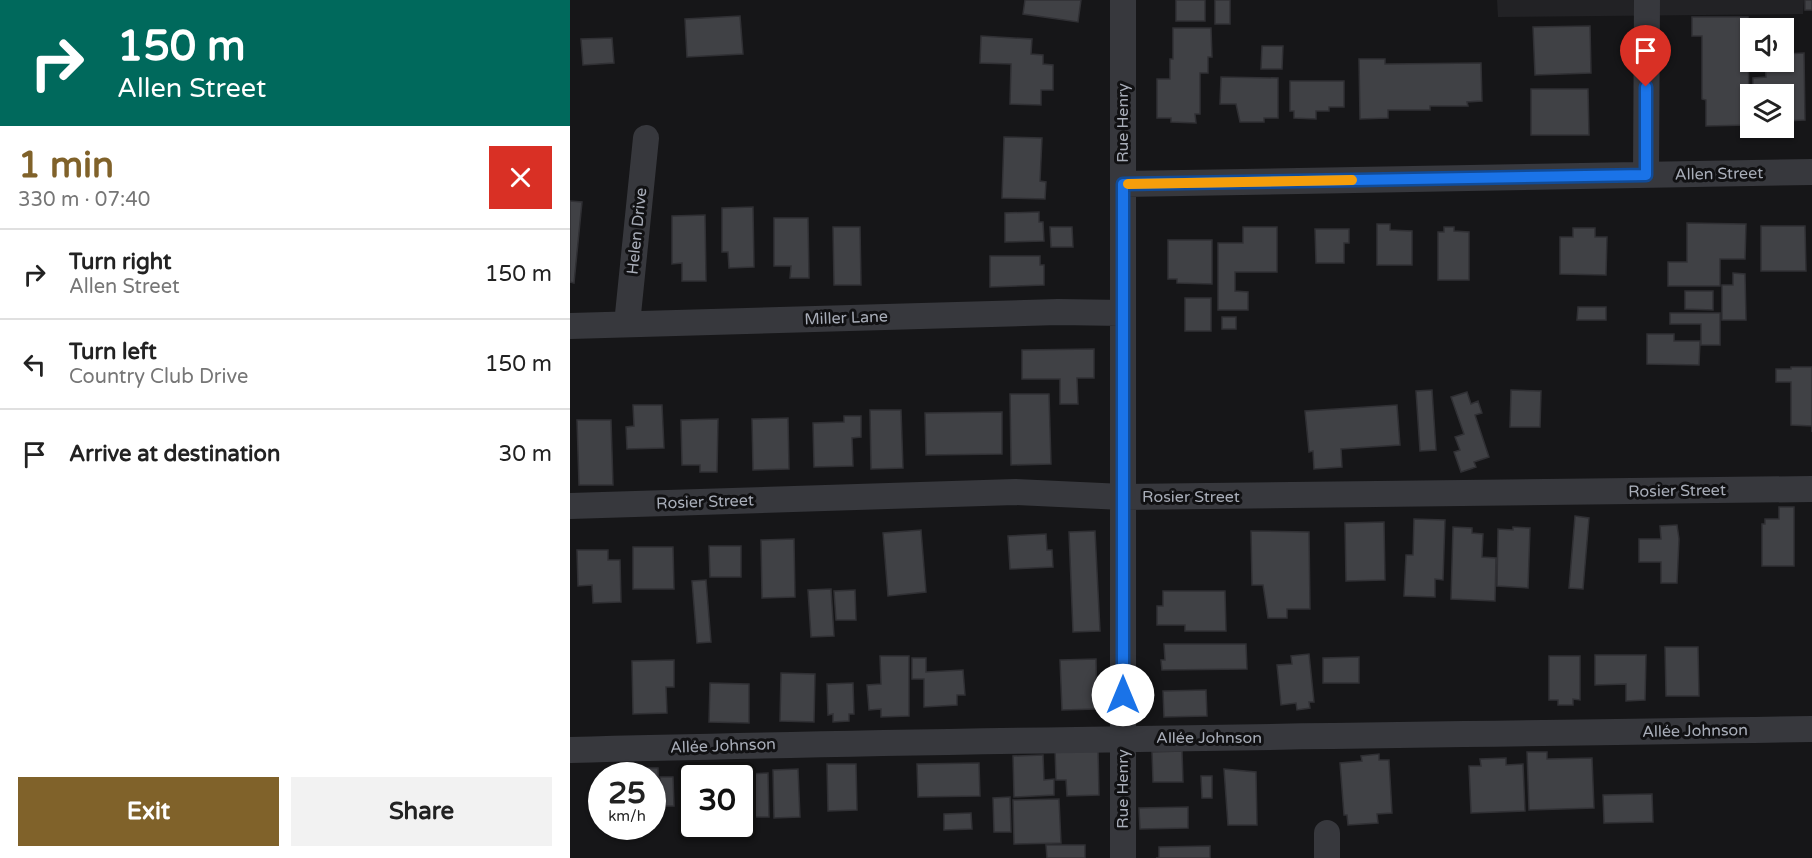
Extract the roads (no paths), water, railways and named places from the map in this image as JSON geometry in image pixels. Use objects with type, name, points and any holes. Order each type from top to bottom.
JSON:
[{"type":"street","name":"Rue Henry","points":[[1123,0],[1123,858]]},
{"type":"street","points":[[1646,175],[1647,0]]},
{"type":"street","name":"Helen Drive","points":[[627,324],[646,138]]},
{"type":"street","name":"Allen Street","points":[[1123,184],[1812,172]]},
{"type":"street","name":"Miller Lane","points":[[570,326],[1058,312],[1123,313]]},
{"type":"street","name":"Rosier Street","points":[[570,506],[1015,492],[1123,497],[1812,489]]},
{"type":"street","name":"Allée Johnson","points":[[570,750],[951,740],[1812,729]]}]
